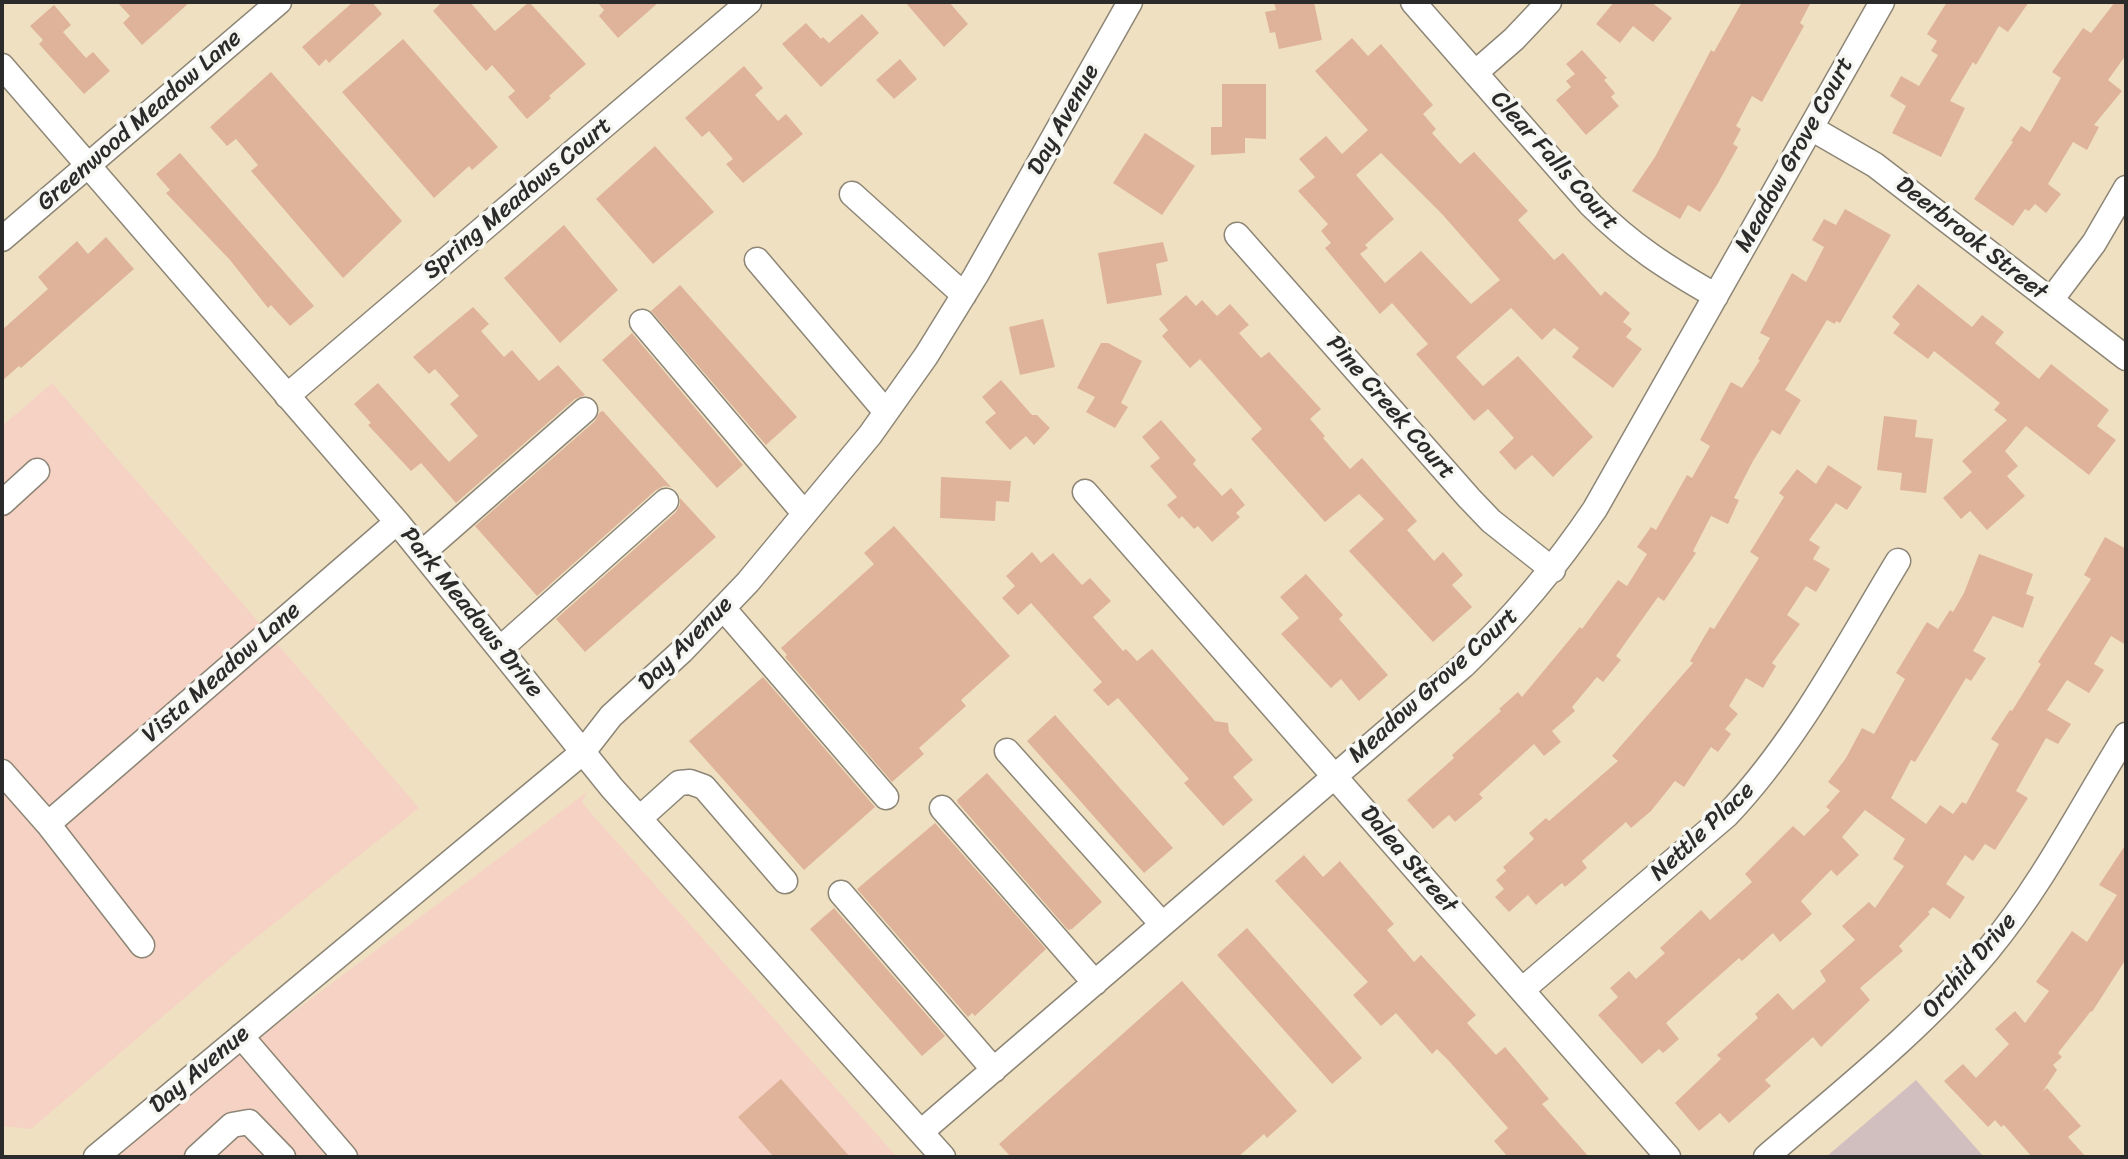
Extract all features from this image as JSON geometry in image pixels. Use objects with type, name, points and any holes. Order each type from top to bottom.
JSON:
[{"type":"street","name":"Greenwood Meadow Lane","points":[[2,239],[279,2]]},
{"type":"street","name":"Spring Meadows Court","points":[[287,396],[749,2]]},
{"type":"street","name":"Day Avenue","points":[[96,1157],[583,752],[611,716],[682,651],[748,582],[886,412],[964,295],[1130,2]]},
{"type":"street","name":"Clear Falls Court","points":[[1413,2],[1620,234],[1653,260],[1716,296]]},
{"type":"street","points":[[1475,73],[1514,39],[1549,2]]},
{"type":"street","name":"Meadow Grove Court","points":[[921,1132],[1463,666],[1508,623],[1553,570],[1595,509],[1882,2]]},
{"type":"street","name":"Park Meadows Drive","points":[[2,66],[397,522],[583,752],[943,1157]]},
{"type":"street","name":"Deerbrook Street","points":[[1811,128],[1875,165],[2126,358]]},
{"type":"street","points":[[2051,300],[2094,243],[2126,188]]},
{"type":"street","points":[[852,194],[964,295]]},
{"type":"street","name":"Pine Creek Court","points":[[1237,235],[1469,498],[1491,521],[1553,570]]},
{"type":"street","points":[[757,260],[886,412]]},
{"type":"street","points":[[642,322],[804,513]]},
{"type":"street","points":[[422,553],[585,410]]},
{"type":"street","points":[[2,503],[37,471]]},
{"type":"street","name":"Dalea Street","points":[[1085,492],[1668,1157]]},
{"type":"street","points":[[500,649],[666,501]]},
{"type":"street","name":"Vista Meadow Lane","points":[[48,824],[397,522]]},
{"type":"street","name":"Nettle Place","points":[[1522,990],[1727,815],[1758,782],[1785,747],[1898,561]]},
{"type":"street","points":[[723,608],[886,797]]},
{"type":"street","name":"Orchid Drive","points":[[1766,1157],[1914,1030],[1990,948],[2027,897],[2126,735]]},
{"type":"street","points":[[1007,751],[1162,924]]},
{"type":"street","points":[[2,772],[48,824],[142,945]]},
{"type":"street","points":[[640,818],[679,783],[690,782],[704,787],[785,881]]},
{"type":"street","points":[[942,808],[1095,983]]},
{"type":"street","points":[[841,893],[994,1070]]},
{"type":"street","points":[[241,1036],[345,1157]]},
{"type":"street","points":[[197,1157],[232,1125],[249,1122],[283,1157]]},
{"type":"shaded area","points":[[52,383],[419,808],[242,949],[31,1129],[2,1126],[2,426]]},
{"type":"shaded area","points":[[587,792],[582,803],[897,1157],[100,1157]]},
{"type":"shaded area","points":[[1916,1080],[1984,1157],[1826,1157]]},
{"type":"building","points":[[117,2],[190,2],[142,45],[123,23],[130,16]]},
{"type":"building","points":[[353,2],[372,2],[382,14],[329,63],[326,59],[319,66],[302,47]]},
{"type":"building","points":[[442,2],[470,2],[495,31],[529,2],[586,64],[527,119],[508,97],[515,91],[492,65],[486,71],[433,11]]},
{"type":"building","points":[[597,2],[659,2],[618,38],[599,16],[604,10]]},
{"type":"building","points":[[905,2],[949,2],[968,24],[944,47]]},
{"type":"building","points":[[1274,2],[1314,2],[1322,40],[1279,49],[1275,32],[1270,33],[1265,12],[1276,10]]},
{"type":"building","points":[[1614,2],[1651,2],[1672,18],[1653,42],[1633,26],[1620,43],[1596,24]]},
{"type":"building","points":[[1742,2],[1811,2],[1800,23],[1804,26],[1762,102],[1752,96],[1736,126],[1741,129],[1733,144],[1738,147],[1717,185],[1700,212],[1688,205],[1680,219],[1632,191],[1655,157],[1711,50],[1714,52]]},
{"type":"building","points":[[1947,2],[2029,2],[2008,32],[1999,26],[1950,101],[1965,108],[1941,157],[1892,133],[1906,106],[1890,96],[1901,76],[1919,86],[1938,55],[1931,51],[1937,41],[1927,34]]},
{"type":"building","points":[[2115,2],[2126,2],[2126,55],[2108,80],[2122,91],[2094,125],[2099,127],[2087,150],[2073,142],[2048,184],[2061,194],[2046,213],[2035,204],[2029,211],[2025,209],[2013,226],[1974,199],[2021,126],[2030,132],[2061,78],[2052,72],[2083,28],[2091,33]]},
{"type":"building","points":[[54,5],[71,25],[63,32],[86,58],[93,52],[110,71],[84,94],[39,44],[43,40],[30,26]]},
{"type":"building","points":[[862,14],[879,33],[821,87],[782,44],[806,23],[829,43]]},
{"type":"building","points":[[1352,38],[1368,56],[1381,44],[1433,105],[1423,114],[1436,129],[1432,133],[1460,164],[1474,152],[1528,211],[1518,220],[1554,260],[1563,253],[1601,296],[1605,291],[1630,313],[1623,322],[1632,329],[1626,337],[1642,349],[1613,388],[1572,357],[1579,348],[1554,328],[1542,340],[1511,308],[1456,357],[1483,386],[1518,356],[1593,437],[1553,477],[1532,455],[1515,470],[1499,452],[1514,438],[1488,409],[1474,421],[1416,354],[1428,344],[1392,303],[1380,314],[1325,248],[1331,243],[1321,231],[1328,224],[1298,191],[1315,177],[1299,159],[1326,136],[1342,154],[1368,130],[1315,71]],"holes":[[[1381,153],[1442,214],[1500,280],[1471,304],[1421,251],[1385,283],[1360,254],[1368,248],[1365,245],[1394,219],[1356,175]]]},
{"type":"building","points":[[403,39],[498,147],[472,170],[469,166],[434,198],[342,92]]},
{"type":"building","points":[[1582,50],[1607,78],[1604,80],[1615,93],[1611,97],[1619,106],[1586,135],[1556,100],[1571,87],[1566,81],[1575,74],[1566,64]]},
{"type":"building","points":[[900,59],[917,79],[894,99],[876,80]]},
{"type":"building","points":[[744,66],[763,88],[755,95],[778,121],[786,114],[803,134],[743,183],[726,164],[733,159],[709,131],[702,137],[685,118]]},
{"type":"building","points":[[271,72],[402,221],[343,278],[251,171],[258,165],[236,139],[227,146],[210,127]]},
{"type":"building","points":[[1222,84],[1266,84],[1266,139],[1245,138],[1245,153],[1211,155],[1211,127],[1222,127]]},
{"type":"building","points":[[1145,133],[1195,166],[1162,215],[1113,183]]},
{"type":"building","points":[[655,146],[714,212],[653,264],[596,199]]},
{"type":"building","points":[[180,153],[314,306],[290,326],[271,305],[268,308],[230,260],[166,193],[170,190],[156,174]]},
{"type":"building","points":[[1845,209],[1891,235],[1840,323],[1827,320],[1785,390],[1801,400],[1780,435],[1772,430],[1753,461],[1734,498],[1739,500],[1728,524],[1711,516],[1693,551],[1696,553],[1664,601],[1658,597],[1616,656],[1621,660],[1603,682],[1597,677],[1572,707],[1575,711],[1552,731],[1561,742],[1544,756],[1534,744],[1479,794],[1483,798],[1455,822],[1449,815],[1433,829],[1407,800],[1454,758],[1452,755],[1501,711],[1499,709],[1518,692],[1522,697],[1580,627],[1582,629],[1618,580],[1627,586],[1647,554],[1637,547],[1651,527],[1656,530],[1687,475],[1692,478],[1710,446],[1700,440],[1731,382],[1742,388],[1760,360],[1770,338],[1760,333],[1792,273],[1806,282],[1824,247],[1812,240],[1824,219],[1836,225]]},
{"type":"building","points":[[564,225],[618,290],[560,343],[504,278]]},
{"type":"building","points":[[106,237],[134,269],[2,381],[2,330],[48,289],[38,277],[77,241],[88,254]]},
{"type":"building","points":[[1163,242],[1168,261],[1156,264],[1162,295],[1107,304],[1098,253]]},
{"type":"building","points":[[1918,284],[1972,327],[1982,315],[2004,332],[1995,343],[2039,379],[2051,364],[2109,410],[2097,426],[2116,440],[2089,475],[2026,426],[2005,451],[2018,466],[2007,476],[2025,496],[1987,530],[1970,511],[1961,519],[1943,498],[1972,472],[1962,461],[2007,420],[1994,410],[2000,403],[1934,351],[1928,359],[1893,333],[1900,324],[1892,317]]},
{"type":"building","points":[[680,285],[797,417],[766,445],[651,311]]},
{"type":"building","points":[[1186,295],[1196,306],[1202,300],[1217,316],[1230,304],[1249,325],[1239,333],[1261,358],[1269,352],[1321,409],[1310,419],[1325,436],[1323,438],[1350,469],[1362,458],[1417,521],[1407,530],[1434,561],[1443,552],[1463,575],[1452,585],[1472,607],[1433,642],[1349,551],[1384,519],[1359,494],[1325,522],[1251,439],[1262,429],[1200,359],[1190,368],[1162,336],[1168,330],[1159,319]]},
{"type":"building","points":[[473,307],[489,324],[481,331],[504,357],[512,350],[539,381],[558,365],[585,395],[575,399],[456,503],[421,463],[411,471],[368,425],[371,423],[354,404],[378,383],[449,462],[478,436],[450,404],[459,396],[435,369],[429,374],[413,357]]},
{"type":"building","points":[[1043,319],[1055,367],[1020,375],[1009,327]]},
{"type":"building","points":[[632,333],[743,465],[717,488],[602,360]]},
{"type":"building","points":[[1101,343],[1108,343],[1142,361],[1121,403],[1128,407],[1115,428],[1086,412],[1095,397],[1077,388]]},
{"type":"building","points":[[1001,380],[1032,415],[1037,415],[1050,428],[1034,445],[1026,436],[1010,450],[985,422],[996,413],[982,397]]},
{"type":"building","points":[[603,411],[671,487],[656,490],[537,596],[475,526]]},
{"type":"building","points":[[1884,416],[1917,420],[1915,437],[1933,439],[1926,493],[1900,490],[1902,473],[1877,470]]},
{"type":"building","points":[[1161,420],[1196,460],[1193,464],[1222,496],[1231,488],[1245,505],[1236,513],[1240,517],[1212,542],[1198,526],[1194,529],[1182,516],[1179,519],[1167,505],[1177,497],[1150,466],[1160,458],[1142,437]]},
{"type":"building","points":[[1828,465],[1862,487],[1847,510],[1836,503],[1809,540],[1820,547],[1813,559],[1830,569],[1816,592],[1806,586],[1787,615],[1800,624],[1772,663],[1776,666],[1763,688],[1746,678],[1729,706],[1738,714],[1725,729],[1731,734],[1718,752],[1711,747],[1684,787],[1675,781],[1651,811],[1631,828],[1626,822],[1582,861],[1587,868],[1565,887],[1562,883],[1536,905],[1528,895],[1509,912],[1495,897],[1504,889],[1496,880],[1506,871],[1503,867],[1534,839],[1529,833],[1546,818],[1549,821],[1618,761],[1612,756],[1693,663],[1690,661],[1710,627],[1714,629],[1759,558],[1750,552],[1784,497],[1779,493],[1797,469],[1816,484]]},
{"type":"building","points":[[941,477],[1011,481],[1009,502],[996,501],[995,521],[940,518]]},
{"type":"building","points":[[680,498],[716,537],[585,652],[556,619],[676,512]]},
{"type":"building","points":[[894,526],[1010,656],[961,700],[966,706],[919,748],[924,754],[892,782],[785,657],[787,655],[781,648],[874,564],[864,553]]},
{"type":"building","points":[[2105,537],[2126,549],[2126,645],[2111,636],[2094,664],[2104,670],[2089,693],[2067,680],[2047,710],[2071,724],[2058,744],[2046,738],[2016,791],[2028,798],[1995,850],[1985,844],[1973,861],[1965,855],[1946,884],[1965,897],[1950,919],[1933,907],[1899,946],[1903,951],[1860,988],[1870,1000],[1821,1047],[1813,1037],[1765,1080],[1771,1086],[1729,1123],[1720,1113],[1699,1131],[1675,1103],[1721,1059],[1717,1055],[1758,1018],[1755,1014],[1778,993],[1793,1010],[1826,981],[1820,971],[1855,940],[1842,926],[1869,902],[1875,908],[1904,866],[1893,859],[1905,839],[1865,810],[1842,837],[1859,855],[1837,876],[1831,870],[1801,901],[1812,914],[1780,942],[1773,933],[1742,961],[1739,958],[1666,1023],[1679,1039],[1663,1053],[1659,1049],[1642,1064],[1598,1015],[1618,997],[1610,988],[1629,971],[1636,979],[1665,953],[1660,948],[1701,910],[1710,920],[1752,882],[1745,874],[1793,826],[1804,836],[1830,810],[1826,807],[1840,791],[1828,782],[1846,758],[1862,728],[1874,734],[1905,679],[1896,673],[1927,622],[1938,629],[1950,610],[1953,612],[1979,554],[2033,574],[2026,594],[2034,597],[2023,628],[1993,616],[1973,651],[1986,658],[1971,681],[1966,678],[1915,762],[1911,760],[1891,798],[1926,824],[1940,805],[1953,814],[1962,802],[1966,804],[1999,744],[1991,739],[2012,711],[2041,664],[2038,662],[2091,579],[2084,575]]},
{"type":"building","points":[[1032,552],[1041,563],[1053,553],[1082,585],[1090,578],[1111,601],[1093,617],[1123,651],[1126,649],[1137,661],[1152,649],[1215,721],[1228,723],[1229,732],[1253,760],[1233,777],[1253,800],[1223,826],[1184,783],[1189,779],[1118,698],[1108,706],[1093,690],[1102,682],[1031,603],[1018,615],[1002,598],[1015,586],[1006,576]]},
{"type":"building","points":[[1306,574],[1343,615],[1339,619],[1388,675],[1359,701],[1341,679],[1331,688],[1281,634],[1299,618],[1280,597]]},
{"type":"building","points":[[763,677],[875,807],[804,870],[689,741]]},
{"type":"building","points":[[1055,715],[1173,848],[1144,873],[1027,741]]},
{"type":"building","points":[[987,773],[1102,902],[1072,929],[1068,930],[958,803],[957,800]]},
{"type":"building","points":[[935,823],[1046,949],[975,1016],[972,1013],[968,1017],[857,889]]},
{"type":"building","points":[[2126,844],[2126,959],[2092,1012],[2058,1053],[2062,1057],[2053,1065],[2057,1070],[2043,1091],[2047,1088],[2081,1126],[2068,1137],[2086,1157],[2032,1157],[2004,1125],[2001,1127],[1995,1120],[1988,1127],[1944,1081],[1963,1064],[1976,1078],[2009,1044],[1995,1029],[2015,1011],[2025,1023],[2049,991],[2036,982],[2072,931],[2087,942],[2117,895],[2099,885]]},
{"type":"building","points":[[1304,855],[1323,877],[1340,861],[1394,924],[1387,930],[1414,962],[1421,955],[1476,1015],[1467,1023],[1496,1055],[1505,1047],[1549,1099],[1542,1104],[1589,1157],[1508,1157],[1494,1141],[1508,1128],[1449,1061],[1437,1049],[1432,1054],[1396,1013],[1381,1026],[1353,995],[1368,982],[1275,881]]},
{"type":"building","points":[[834,908],[945,1036],[922,1056],[810,929]]},
{"type":"building","points":[[1247,928],[1362,1058],[1332,1084],[1217,955]]},
{"type":"building","points":[[1182,981],[1297,1111],[1267,1138],[1264,1134],[1238,1157],[1011,1157],[999,1144]]},
{"type":"building","points":[[781,1079],[850,1157],[774,1157],[738,1117]]}]
